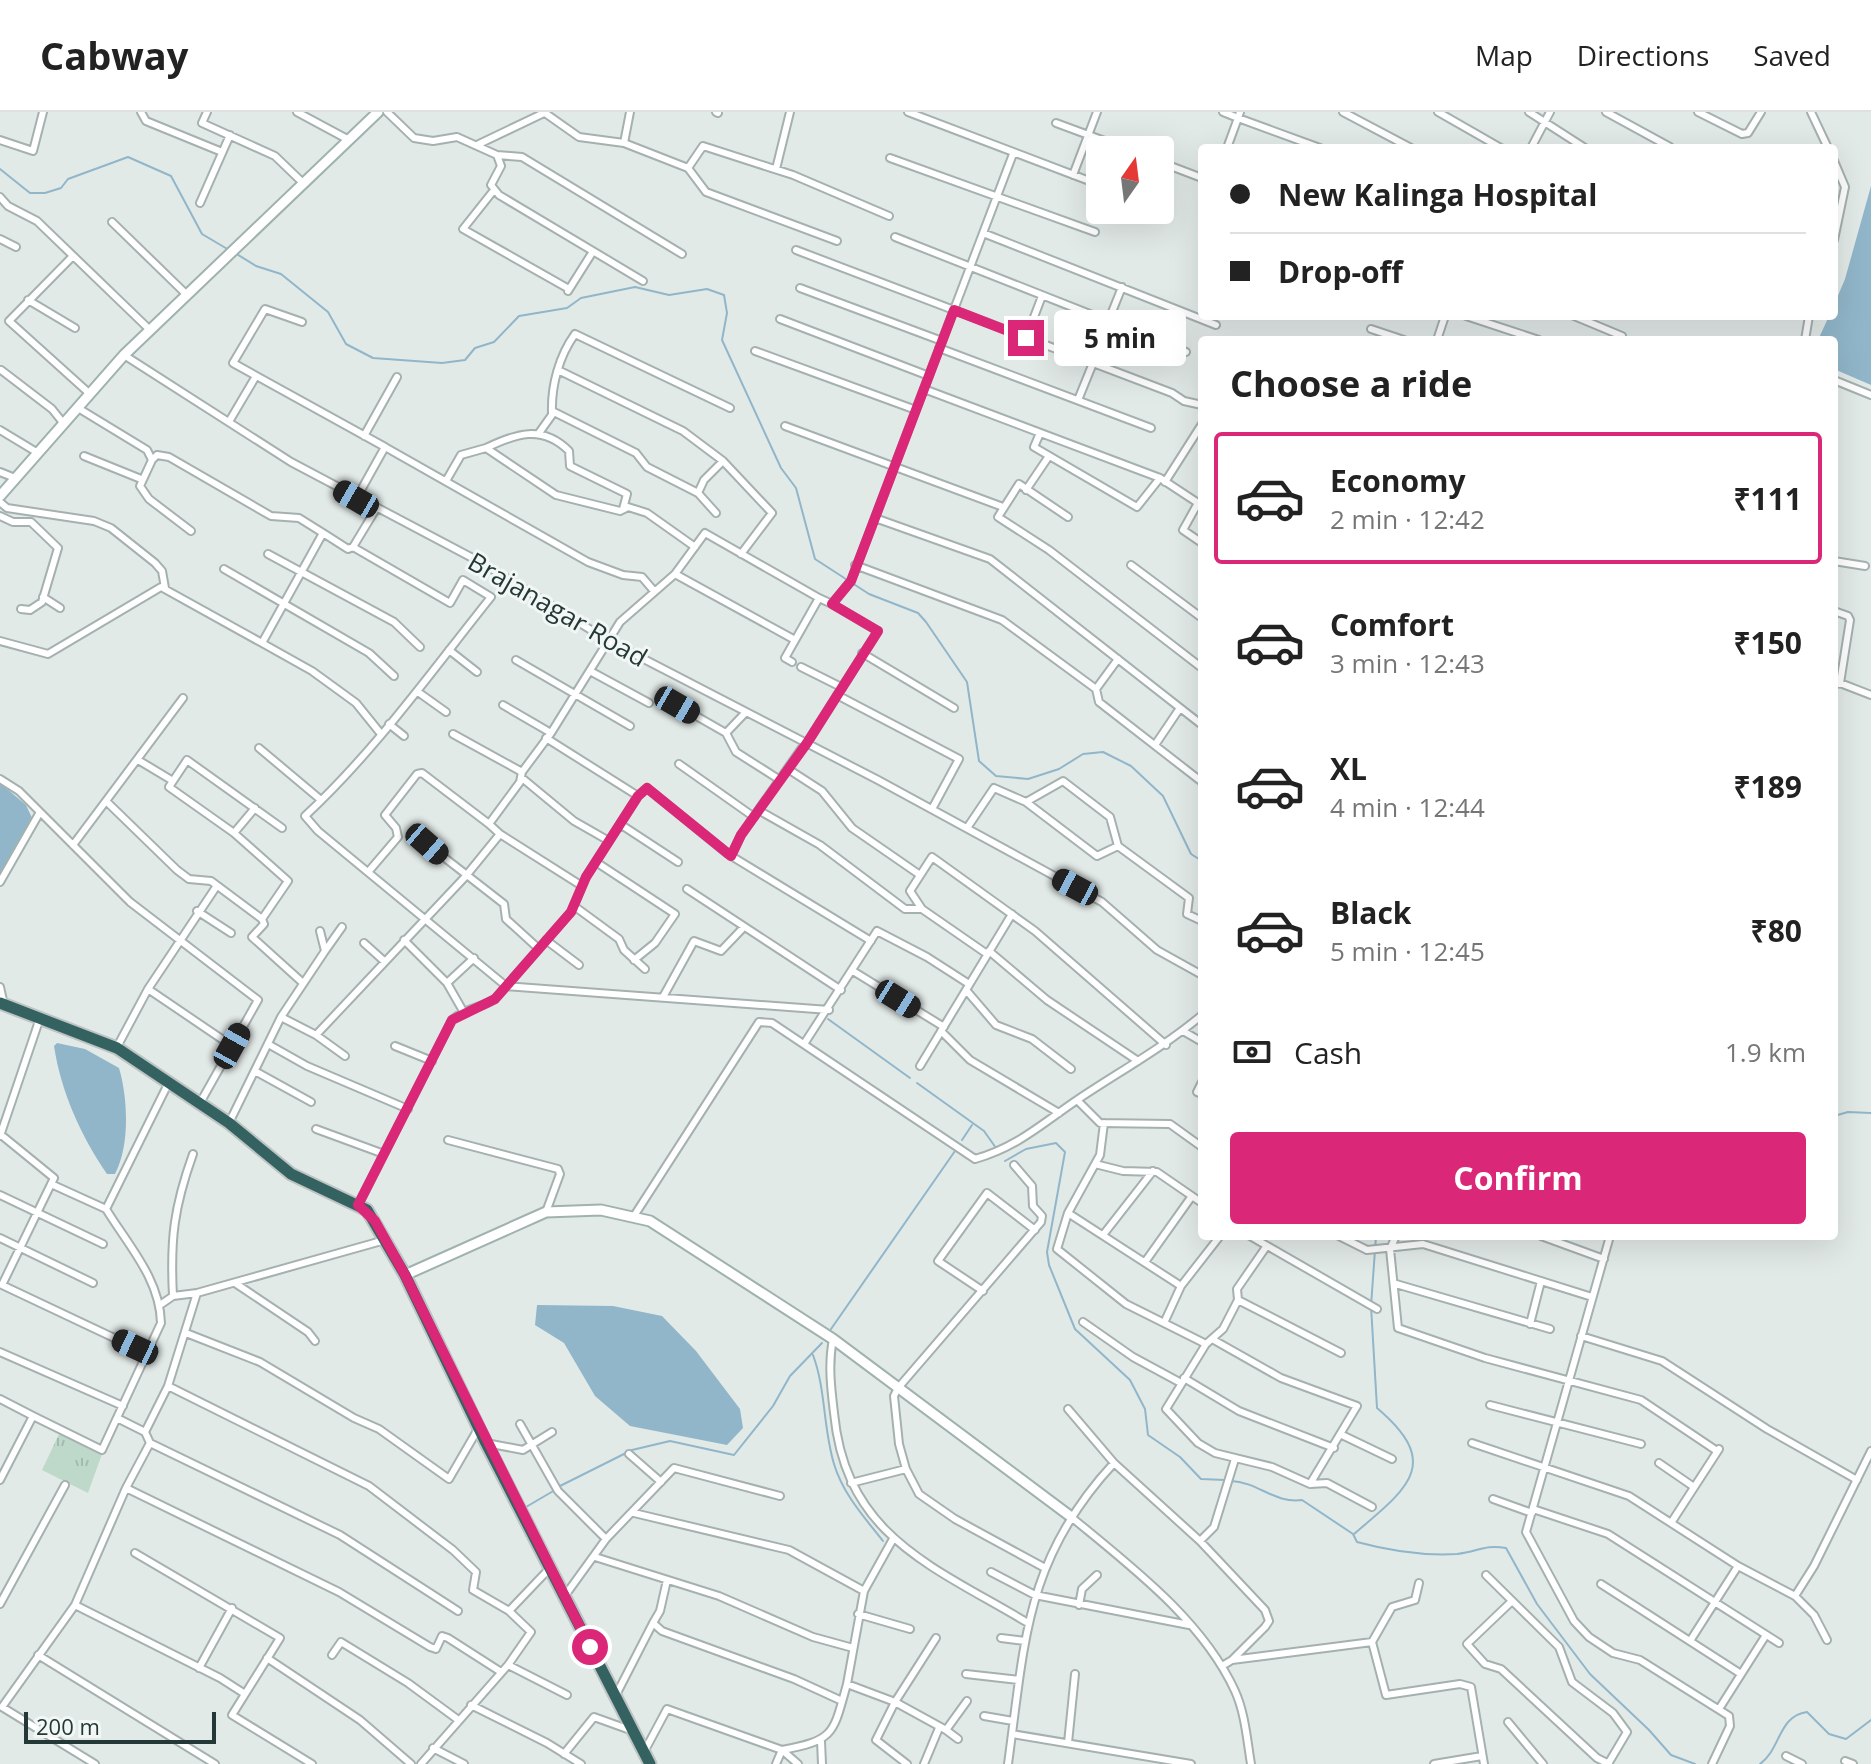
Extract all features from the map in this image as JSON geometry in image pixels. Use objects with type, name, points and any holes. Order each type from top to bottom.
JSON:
[{"type":"highway","points":[[2,1004],[117,1048],[229,1123],[291,1174],[358,1205],[375,1221],[650,1764]]},
{"type":"street","points":[[0,140],[33,151],[43,112]]},
{"type":"street","points":[[141,112],[146,121],[222,152]]},
{"type":"street","points":[[207,112],[202,123],[275,156],[303,183]]},
{"type":"street","points":[[297,112],[349,140]]},
{"type":"street","points":[[165,588],[162,571],[155,563],[111,528],[94,521],[7,508],[0,499],[124,355],[378,112]]},
{"type":"street","points":[[387,112],[414,138],[433,141],[457,137],[479,144],[497,155],[522,157],[682,254]]},
{"type":"street","points":[[624,143],[630,112]]},
{"type":"street","points":[[776,169],[790,112]]},
{"type":"street","points":[[908,112],[1086,180]]},
{"type":"street","points":[[1073,175],[1097,112]]},
{"type":"street","points":[[1223,112],[1239,115],[1310,144]]},
{"type":"street","points":[[1343,112],[1403,144]]},
{"type":"street","points":[[1438,112],[1494,144]]},
{"type":"street","points":[[1529,112],[1578,144]]},
{"type":"street","points":[[1533,144],[1550,112]]},
{"type":"street","points":[[1606,112],[1665,144]]},
{"type":"street","points":[[1698,112],[1742,134],[1748,133],[1761,112]]},
{"type":"street","points":[[1811,112],[1826,144]]},
{"type":"street","points":[[479,144],[546,113],[563,129],[579,137],[624,143],[688,168],[706,192],[837,241]]},
{"type":"street","points":[[1228,144],[1239,115]]},
{"type":"street","points":[[1056,123],[1088,135]]},
{"type":"street","points":[[200,203],[230,135]]},
{"type":"street","points":[[688,168],[703,146],[776,169],[889,216]]},
{"type":"street","points":[[832,604],[851,581],[1013,154]]},
{"type":"street","points":[[497,155],[501,166],[494,176],[494,190],[463,229],[569,290],[592,253]]},
{"type":"street","points":[[890,158],[1095,232]]},
{"type":"street","points":[[1174,167],[1198,176]]},
{"type":"street","points":[[1838,170],[1845,187],[1838,221]]},
{"type":"street","points":[[494,190],[592,253],[643,281]]},
{"type":"street","points":[[0,197],[8,206],[37,221],[150,330]]},
{"type":"street","points":[[112,222],[186,294]]},
{"type":"street","points":[[983,233],[1198,318]]},
{"type":"street","points":[[895,237],[1186,352]]},
{"type":"street","points":[[0,239],[16,247]]},
{"type":"street","points":[[796,250],[1198,404]]},
{"type":"street","points":[[73,256],[9,321],[90,394]]},
{"type":"street","points":[[1108,322],[1122,287]]},
{"type":"street","points":[[800,288],[1151,428]]},
{"type":"street","points":[[1026,338],[1042,296]]},
{"type":"street","points":[[28,300],[75,328]]},
{"type":"street","points":[[302,322],[265,309],[233,363],[588,562],[623,575],[642,577],[654,591]]},
{"type":"street","points":[[780,319],[929,376]]},
{"type":"street","points":[[1204,320],[1216,325]]},
{"type":"street","points":[[1478,320],[1527,336]]},
{"type":"street","points":[[1584,320],[1622,336]]},
{"type":"street","points":[[1371,329],[1392,336]]},
{"type":"street","points":[[539,433],[552,413],[551,395],[558,370],[575,334],[730,408]]},
{"type":"street","points":[[755,351],[916,410]]},
{"type":"street","name":"Brajanagar Road","points":[[124,355],[230,420],[291,462],[482,563],[609,641],[807,742],[1102,902],[1157,950],[1198,973]]},
{"type":"street","points":[[1078,400],[1093,363]]},
{"type":"street","points":[[1,370],[52,409],[64,424]]},
{"type":"street","points":[[558,370],[683,431],[723,461],[772,513],[741,554]]},
{"type":"street","points":[[230,420],[256,376]]},
{"type":"street","points":[[364,436],[397,377]]},
{"type":"street","points":[[1838,382],[1871,395]]},
{"type":"street","points":[[924,389],[1162,480],[1198,503],[1183,530],[1198,540]]},
{"type":"street","points":[[78,408],[147,450],[152,460]]},
{"type":"street","points":[[552,413],[636,453],[647,467],[698,493],[716,513]]},
{"type":"street","points":[[785,426],[1003,507]]},
{"type":"street","points":[[0,430],[38,453]]},
{"type":"street","points":[[1040,433],[1034,447],[1137,507],[1162,480],[1198,430]]},
{"type":"street","points":[[446,481],[461,455],[509,437],[539,433],[569,451],[570,466],[627,494],[623,509]]},
{"type":"street","points":[[356,499],[385,447]]},
{"type":"street","points":[[486,448],[556,495],[647,513],[695,547]]},
{"type":"street","points":[[191,531],[145,495],[140,486],[141,479],[157,455],[169,457],[271,516],[299,518],[348,549],[353,547],[376,509]]},
{"type":"street","points":[[84,456],[141,479]]},
{"type":"street","points":[[1026,490],[1049,456]]},
{"type":"street","points":[[698,493],[704,480],[723,461]]},
{"type":"street","points":[[0,472],[16,478]]},
{"type":"street","points":[[1068,517],[1019,484],[998,517],[1049,550],[1198,664]]},
{"type":"street","points":[[0,516],[13,522],[31,522],[57,546],[43,597],[35,608],[21,609]]},
{"type":"street","points":[[875,518],[990,559],[1198,722]]},
{"type":"street","points":[[262,643],[323,533]]},
{"type":"street","points":[[489,824],[630,610],[675,574],[705,533],[878,631],[731,856]]},
{"type":"street","points":[[353,547],[450,603],[463,580],[491,597],[418,692],[305,816],[506,986],[829,1010]]},
{"type":"street","points":[[268,554],[394,622],[420,647]]},
{"type":"street","points":[[1838,562],[1865,566]]},
{"type":"street","points":[[855,565],[1002,620],[1096,689],[1099,702],[1198,779]]},
{"type":"street","points":[[1131,565],[1198,615]]},
{"type":"street","points":[[224,569],[369,653],[394,676]]},
{"type":"street","points":[[675,574],[795,640]]},
{"type":"street","points":[[0,641],[48,654],[72,642],[120,608],[165,588]]},
{"type":"street","points":[[165,588],[312,671],[356,703],[381,734]]},
{"type":"street","points":[[43,597],[60,608]]},
{"type":"street","points":[[792,662],[785,658],[819,598]]},
{"type":"street","points":[[1838,612],[1850,620],[1838,679]]},
{"type":"street","points":[[449,650],[477,672]]},
{"type":"street","points":[[862,653],[954,708]]},
{"type":"street","points":[[1096,689],[1118,659]]},
{"type":"street","points":[[516,660],[630,726]]},
{"type":"street","points":[[801,667],[841,687]]},
{"type":"street","points":[[590,671],[649,703]]},
{"type":"street","points":[[1838,684],[1871,695]]},
{"type":"street","points":[[418,692],[446,712]]},
{"type":"street","points":[[837,695],[959,759],[932,809]]},
{"type":"street","points":[[73,845],[183,698]]},
{"type":"street","points":[[503,705],[638,796]]},
{"type":"street","points":[[677,705],[726,733],[736,752],[780,780]]},
{"type":"street","points":[[1155,745],[1180,708]]},
{"type":"street","points":[[726,733],[746,712]]},
{"type":"street","points":[[389,724],[404,736]]},
{"type":"street","points":[[453,734],[522,775],[574,821],[609,841]]},
{"type":"street","points":[[259,748],[321,800]]},
{"type":"street","points":[[138,760],[173,781]]},
{"type":"street","points":[[262,919],[288,881],[234,833],[169,787],[187,760],[282,828]]},
{"type":"street","points":[[679,764],[754,817]]},
{"type":"street","points":[[788,769],[822,791],[852,828],[920,875]]},
{"type":"street","points":[[369,871],[398,837],[396,828],[385,815],[417,774],[422,773],[500,834],[582,886]]},
{"type":"street","points":[[0,779],[40,812],[130,902],[258,1000],[200,1103]]},
{"type":"street","points":[[1026,802],[1063,781],[1110,817],[1118,846],[1189,898],[1187,914],[1198,919]]},
{"type":"street","points":[[358,1205],[452,1020],[463,1011],[485,1006],[539,949],[574,906],[596,862],[638,796],[647,788],[731,856],[871,941]]},
{"type":"street","points":[[967,828],[994,788],[1026,802],[1097,856],[1118,846]]},
{"type":"street","points":[[106,801],[177,870],[189,879],[211,881],[262,919],[264,924],[252,937],[303,983]]},
{"type":"street","points":[[234,833],[255,808]]},
{"type":"street","points":[[760,811],[820,845],[905,909],[922,909]]},
{"type":"street","points":[[0,882],[40,812]]},
{"type":"street","points":[[620,824],[678,862]]},
{"type":"street","points":[[316,1035],[465,877],[500,834]]},
{"type":"street","points":[[427,844],[465,877],[506,905],[506,919],[539,949]]},
{"type":"street","points":[[1138,1061],[1047,1000],[988,953],[922,909],[910,891],[932,857],[1012,914],[1166,1045]]},
{"type":"street","points":[[596,862],[675,914],[655,943],[634,960]]},
{"type":"street","points":[[117,1048],[148,989],[197,911],[216,887]]},
{"type":"street","points":[[687,889],[841,990]]},
{"type":"street","points":[[574,906],[619,939],[624,950],[645,969]]},
{"type":"street","points":[[197,911],[231,933]]},
{"type":"street","points":[[920,1066],[1012,914]]},
{"type":"street","points":[[229,1123],[281,1017],[342,927]]},
{"type":"street","points":[[663,997],[694,941],[721,951],[743,928]]},
{"type":"street","points":[[320,931],[325,951]]},
{"type":"street","points":[[804,1044],[829,1010],[877,931],[927,957],[967,987],[996,1025],[1032,1039],[1071,1069]]},
{"type":"street","points":[[404,940],[447,983],[463,1011]]},
{"type":"street","points":[[546,940],[579,965]]},
{"type":"street","points":[[364,943],[384,961]]},
{"type":"street","points":[[447,983],[474,958]]},
{"type":"street","points":[[853,971],[943,1029],[970,1060],[1059,1113]]},
{"type":"street","points":[[0,987],[2,1004]]},
{"type":"street","points":[[148,989],[232,1046]]},
{"type":"street","points":[[0,1294],[54,1178],[0,1135],[40,1017]]},
{"type":"street","points":[[281,1017],[316,1035],[345,1056]]},
{"type":"street","points":[[634,1216],[754,1026],[772,1023],[975,1159],[1007,1150],[1077,1100],[1166,1045],[1198,1018]]},
{"type":"street","points":[[1183,1031],[1198,1040]]},
{"type":"street","points":[[268,1044],[307,1066],[408,1109]]},
{"type":"street","points":[[395,1046],[432,1061]]},
{"type":"street","points":[[255,1071],[311,1102]]},
{"type":"street","points":[[106,1209],[169,1082]]},
{"type":"street","points":[[0,1100],[11,1104]]},
{"type":"street","points":[[1077,1100],[1104,1123],[1170,1124],[1198,1144]]},
{"type":"street","points":[[1104,1123],[1095,1164],[1068,1213],[1057,1249],[1126,1304],[1281,1378],[1357,1406],[1310,1484]]},
{"type":"street","points":[[316,1129],[384,1154]]},
{"type":"street","points":[[448,1140],[558,1169],[560,1174],[546,1212]]},
{"type":"street","points":[[173,1296],[170,1243],[179,1193],[193,1154]]},
{"type":"street","points":[[1095,1164],[1123,1171],[1153,1171],[1198,1200]]},
{"type":"street","points":[[1014,1165],[1034,1190],[1033,1206],[1042,1216],[1035,1230],[898,1388],[895,1408],[906,1469],[919,1494],[955,1519],[1045,1568]]},
{"type":"street","points":[[1103,1235],[1153,1171]]},
{"type":"street","points":[[0,1399],[102,1450],[161,1323],[160,1305],[152,1280],[106,1209],[51,1184]]},
{"type":"street","points":[[983,1291],[938,1261],[987,1193],[1035,1230]]},
{"type":"street","points":[[0,1195],[103,1244]]},
{"type":"street","points":[[1145,1262],[1192,1196]]},
{"type":"street","points":[[405,1275],[546,1212],[601,1210],[634,1216],[664,1227],[833,1339],[1070,1516],[1153,1587],[1222,1666],[1236,1693],[1251,1764]]},
{"type":"street","points":[[1068,1213],[1181,1286]]},
{"type":"street","points":[[0,1238],[93,1283]]},
{"type":"street","points":[[160,1305],[173,1296],[235,1283],[385,1240]]},
{"type":"street","points":[[1164,1323],[1181,1286],[1217,1240]]},
{"type":"street","points":[[1256,1240],[1377,1309]]},
{"type":"street","points":[[1347,1240],[1367,1250],[1423,1244],[1592,1297]]},
{"type":"street","points":[[1394,1240],[1388,1249],[1396,1284],[1398,1328],[1485,1358],[1641,1400],[1718,1449],[1671,1523]]},
{"type":"street","points":[[1552,1240],[1604,1259]]},
{"type":"street","points":[[1609,1240],[1532,1511],[1528,1538],[1582,1629],[1613,1653],[1640,1660],[1731,1719],[1713,1762]]},
{"type":"street","points":[[1266,1247],[1237,1289],[1238,1300],[1223,1329],[1209,1342],[1166,1409],[1198,1443],[1235,1459],[1272,1467],[1310,1484],[1327,1483],[1372,1507]]},
{"type":"street","points":[[1530,1324],[1541,1281]]},
{"type":"street","points":[[235,1283],[308,1332],[315,1341]]},
{"type":"street","points":[[1396,1284],[1550,1329]]},
{"type":"street","points":[[2,1285],[146,1353]]},
{"type":"street","points":[[145,1432],[168,1386],[197,1293]]},
{"type":"street","points":[[1238,1300],[1341,1353]]},
{"type":"street","points":[[1083,1322],[1133,1357],[1239,1411],[1334,1448]]},
{"type":"street","points":[[186,1333],[260,1362],[354,1418],[379,1429],[449,1479],[478,1429]]},
{"type":"street","points":[[1581,1336],[1662,1361],[1767,1429],[1857,1480]]},
{"type":"street","points":[[833,1339],[829,1358],[838,1451],[851,1483],[873,1518],[893,1539],[1028,1623]]},
{"type":"street","points":[[0,1352],[123,1406]]},
{"type":"street","points":[[168,1386],[369,1486],[453,1550],[476,1572],[473,1590],[509,1611],[531,1632],[508,1665],[457,1719],[421,1764]]},
{"type":"street","points":[[1490,1405],[1641,1444]]},
{"type":"street","points":[[1068,1409],[1114,1463],[1200,1541],[1269,1616],[1265,1627],[1222,1666]]},
{"type":"street","points":[[0,1480],[33,1416]]},
{"type":"street","points":[[117,1418],[145,1432],[150,1443],[340,1535],[458,1611]]},
{"type":"street","points":[[520,1424],[558,1491],[606,1539]]},
{"type":"street","points":[[486,1443],[523,1450],[552,1432]]},
{"type":"street","points":[[1342,1435],[1392,1459]]},
{"type":"street","points":[[95,1764],[81,1761],[2,1707],[75,1605],[126,1488],[150,1443]]},
{"type":"street","points":[[1472,1443],[1629,1496],[1738,1566],[1795,1596],[1814,1615],[1827,1640]]},
{"type":"street","points":[[1795,1596],[1814,1566],[1871,1451]]},
{"type":"street","points":[[629,1454],[661,1482]]},
{"type":"street","points":[[1200,1541],[1211,1534],[1235,1459]]},
{"type":"street","points":[[1008,1764],[1025,1641],[1035,1595],[1070,1516],[1114,1463]]},
{"type":"street","points":[[1659,1463],[1694,1487]]},
{"type":"street","points":[[564,1597],[606,1539],[674,1468],[780,1496]]},
{"type":"street","points":[[851,1483],[906,1469]]},
{"type":"street","points":[[0,1604],[65,1485]]},
{"type":"street","points":[[126,1488],[339,1592],[430,1647],[436,1649],[442,1636],[448,1638],[501,1672]]},
{"type":"street","points":[[1493,1499],[1608,1534],[1779,1643]]},
{"type":"street","points":[[634,1513],[789,1550],[864,1591]]},
{"type":"street","points":[[782,1750],[821,1741],[830,1733],[847,1684],[864,1591],[893,1539]]},
{"type":"street","points":[[135,1553],[280,1638],[232,1715],[312,1764]]},
{"type":"street","points":[[595,1557],[719,1596],[813,1637],[853,1648]]},
{"type":"street","points":[[1690,1641],[1738,1566]]},
{"type":"street","points":[[509,1611],[549,1569]]},
{"type":"street","points":[[991,1572],[1035,1595],[1189,1625]]},
{"type":"street","points":[[1079,1605],[1082,1589],[1097,1575]]},
{"type":"street","points":[[1486,1575],[1559,1647],[1572,1682],[1613,1713],[1627,1732],[1608,1764],[1597,1758],[1501,1669],[1485,1664],[1467,1644],[1512,1601]]},
{"type":"street","points":[[615,1697],[660,1611],[667,1580]]},
{"type":"street","points":[[1419,1583],[1415,1600],[1392,1607],[1372,1642],[1386,1695],[1460,1684],[1471,1687],[1483,1760],[1434,1764]]},
{"type":"street","points":[[1601,1584],[1741,1674]]},
{"type":"street","points":[[75,1605],[245,1694]]},
{"type":"street","points":[[199,1668],[232,1608]]},
{"type":"street","points":[[858,1614],[910,1629]]},
{"type":"street","points":[[653,1623],[662,1631],[794,1679],[842,1701]]},
{"type":"street","points":[[1719,1709],[1766,1635]]},
{"type":"street","points":[[907,1764],[876,1740],[895,1702],[936,1638]]},
{"type":"street","points":[[1001,1638],[1025,1641]]},
{"type":"street","points":[[332,1655],[341,1642],[408,1683],[457,1719]]},
{"type":"street","points":[[1232,1660],[1372,1642]]},
{"type":"street","points":[[38,1655],[215,1764]]},
{"type":"street","points":[[267,1658],[360,1720],[411,1764]]},
{"type":"street","points":[[508,1665],[567,1695]]},
{"type":"street","points":[[966,1674],[1019,1680]]},
{"type":"street","points":[[1068,1743],[1075,1674]]},
{"type":"street","points":[[847,1684],[895,1702],[958,1739]]},
{"type":"street","points":[[924,1764],[942,1729],[967,1701]]},
{"type":"street","points":[[471,1705],[581,1764]]},
{"type":"street","points":[[644,1753],[667,1709],[782,1750],[798,1764]]},
{"type":"street","points":[[984,1716],[1013,1721]]},
{"type":"street","points":[[564,1754],[594,1717],[633,1731]]},
{"type":"street","points":[[1508,1722],[1543,1764]]},
{"type":"street","points":[[1012,1734],[1191,1764]]},
{"type":"street","points":[[821,1741],[822,1764]]},
{"type":"street","points":[[433,1748],[464,1764]]},
{"type":"street","points":[[776,1764],[782,1750]]},
{"type":"street","points":[[1786,1756],[1802,1764]]},
{"type":"street","points":[[1845,1761],[1853,1764]]},
{"type":"green space","points":[[59,1434],[102,1454],[88,1493],[42,1470]]},
{"type":"water","points":[[1871,186],[1871,385],[1838,371],[1838,336],[1820,336],[1827,320],[1838,320],[1838,296]]},
{"type":"water","points":[[0,783],[26,805],[33,820],[0,878]]},
{"type":"water","points":[[57,1043],[85,1049],[119,1068],[126,1122],[123,1150],[115,1174],[107,1174],[73,1113],[57,1063],[54,1046]]},
{"type":"water","points":[[537,1305],[613,1306],[662,1316],[696,1351],[740,1409],[743,1428],[727,1445],[630,1426],[595,1396],[564,1343],[535,1325]]},
{"type":"waterway","points":[[0,169],[30,193],[45,193],[61,188],[68,179],[128,157],[171,176],[202,234],[229,250]]},
{"type":"waterway","points":[[235,253],[256,266],[281,274],[328,312],[346,344],[373,358],[442,363],[465,360],[475,348],[494,342],[519,316],[567,308],[581,298],[635,287],[669,295],[707,289],[724,295],[727,313],[722,340],[781,468],[796,488],[815,559],[869,594],[918,613],[926,622],[967,682],[979,761],[996,776],[1028,779],[1059,769],[1083,754],[1103,752],[1131,766],[1163,796],[1191,854],[1198,858]]},
{"type":"waterway","points":[[828,1019],[910,1078]]},
{"type":"waterway","points":[[917,1083],[984,1131],[996,1148]]},
{"type":"waterway","points":[[1838,1115],[1871,1113]]},
{"type":"waterway","points":[[962,1140],[972,1125]]},
{"type":"waterway","points":[[1005,1161],[1026,1149],[1056,1143],[1065,1152],[1047,1252],[1049,1265],[1075,1329],[1130,1380],[1145,1409],[1148,1435],[1180,1457],[1201,1479],[1225,1480]]},
{"type":"waterway","points":[[831,1329],[955,1151]]},
{"type":"waterway","points":[[1354,1534],[1402,1489],[1410,1475],[1413,1460],[1409,1445],[1377,1408],[1371,1306],[1376,1240]]},
{"type":"waterway","points":[[560,1486],[632,1450],[670,1441],[734,1455],[773,1406],[790,1376],[822,1343]]},
{"type":"waterway","points":[[813,1355],[830,1450],[838,1475],[855,1505],[883,1541]]},
{"type":"waterway","points":[[1231,1481],[1250,1485],[1283,1499],[1302,1500],[1353,1534],[1357,1542],[1369,1545],[1432,1554],[1506,1548],[1537,1604],[1590,1674],[1671,1755],[1695,1764]]},
{"type":"waterway","points":[[526,1507],[555,1490]]},
{"type":"waterway","points":[[1760,1764],[1767,1758],[1785,1726],[1798,1715],[1807,1712],[1829,1734],[1846,1739],[1871,1720]]},
{"type":"route","points":[[590,1647],[478,1429],[405,1275],[375,1221],[367,1210],[358,1205],[452,1020],[463,1011],[485,1006],[495,999],[571,912],[586,877],[638,796],[647,788],[731,856],[741,835],[807,743],[878,631],[832,604],[851,581],[954,310],[1026,338]]}]
